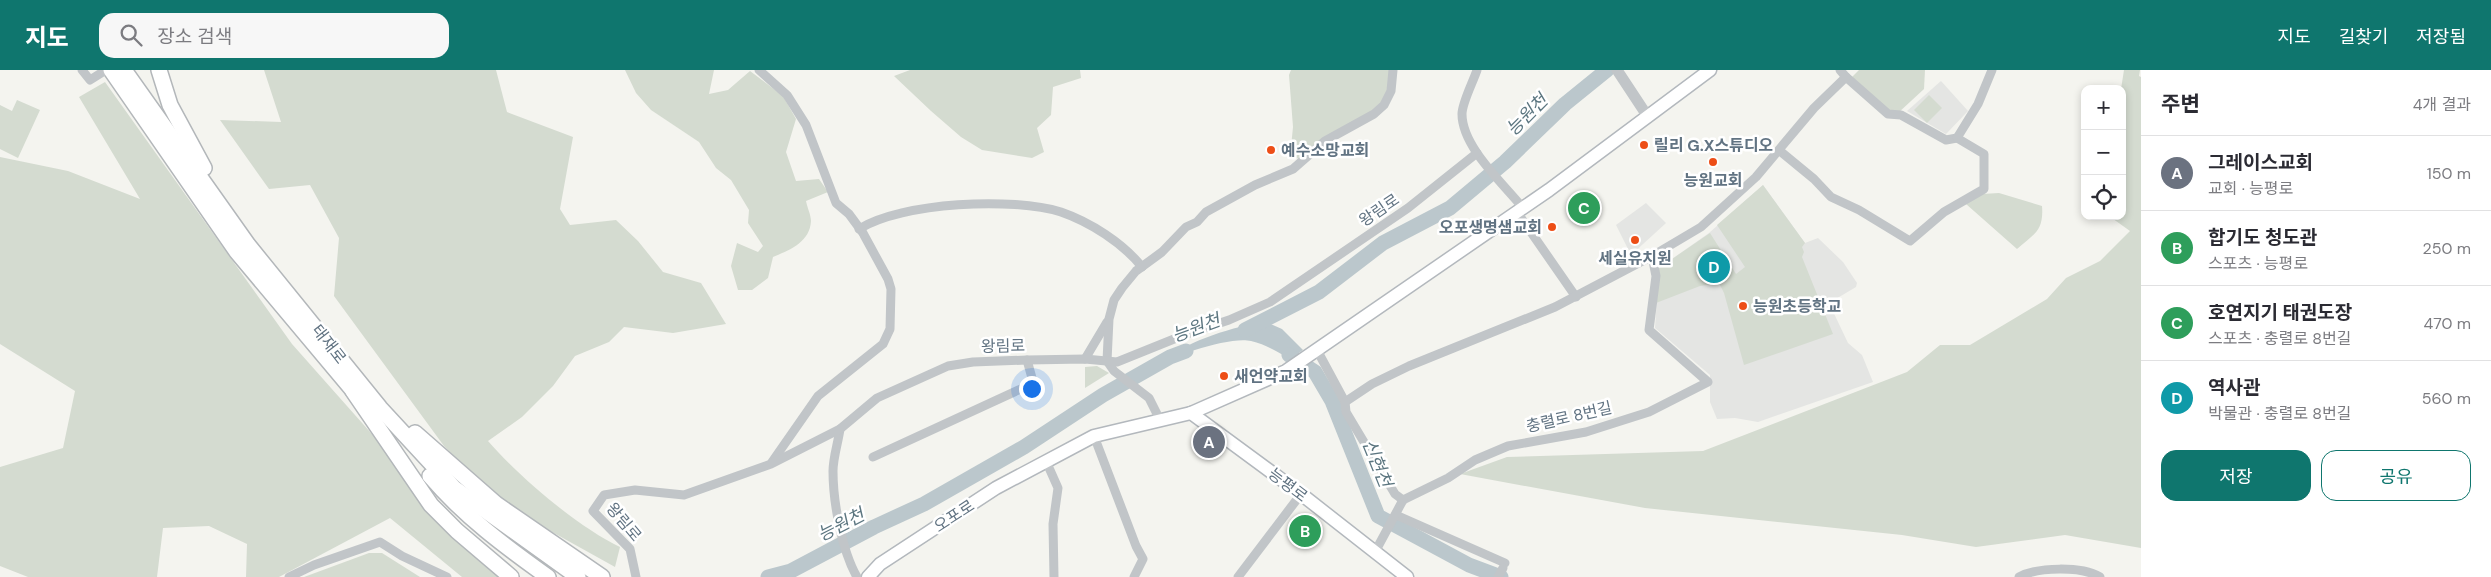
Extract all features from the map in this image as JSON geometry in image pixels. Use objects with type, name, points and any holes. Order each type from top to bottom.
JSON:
[{"type":"highway","points":[[159,70],[170,105],[248,245]]},
{"type":"highway","name":"태재로","points":[[113,72],[248,245],[325,337],[355,386],[454,488],[578,577]]},
{"type":"highway","name":"태재로","points":[[113,72],[237,252],[355,386],[450,500],[499,542],[548,577]]},
{"type":"highway","points":[[355,386],[496,504],[599,576]]},
{"type":"highway","points":[[355,386],[431,505],[457,531],[511,577]]},
{"type":"main road","name":"오포로","points":[[868,577],[880,564],[996,488],[1094,436],[1191,413],[1286,371],[1648,117],[1710,70]]},
{"type":"main road","name":"능평로","points":[[1191,413],[1301,494],[1407,577]]},
{"type":"street","points":[[82,70],[90,80],[113,72]]},
{"type":"street","points":[[759,70],[787,95],[806,125],[836,203],[849,214],[863,233],[888,279],[891,289],[890,329],[882,344],[818,396],[771,464]]},
{"type":"street","points":[[1085,359],[1108,320],[1114,300],[1122,288],[1142,267],[1162,252],[1186,227],[1197,222],[1206,212],[1255,185],[1293,169],[1325,141],[1374,114],[1384,105],[1391,91],[1393,70]]},
{"type":"street","points":[[1477,70],[1462,115],[1469,142],[1519,206],[1576,296]]},
{"type":"street","points":[[1617,70],[1648,117]]},
{"type":"street","points":[[1957,138],[1978,104],[1992,70]]},
{"type":"street","points":[[1346,402],[1391,374],[1555,308],[1652,256],[1714,218],[1780,151],[1843,73],[1888,114],[1902,116],[1946,140],[1957,138],[1984,154],[1984,189],[1944,212],[1910,241],[1859,210],[1832,197],[1814,178],[1780,151]]},
{"type":"street","name":"왕림로","points":[[636,577],[630,549],[593,511],[604,495],[635,490],[684,495],[771,464],[840,429],[877,398],[948,366],[973,362],[1027,360],[1085,359],[1116,362],[1184,335],[1229,320],[1270,302],[1408,208],[1478,155]]},
{"type":"street","points":[[863,233],[878,218],[928,207],[1022,206],[1060,212],[1091,226],[1121,246],[1142,267]]},
{"type":"street","name":"충렬로 8번길","points":[[1403,500],[1428,489],[1475,460],[1500,449],[1523,442],[1586,432],[1649,412],[1708,382],[1649,330],[1656,276],[1652,256]]},
{"type":"street","points":[[1108,320],[1107,361],[1114,371],[1147,396],[1160,420]]},
{"type":"street","points":[[1317,350],[1346,402],[1346,412],[1395,494],[1403,500],[1375,552]]},
{"type":"street","points":[[873,456],[1025,387],[1032,378],[1027,360]]},
{"type":"street","points":[[840,429],[833,470],[836,505],[850,565],[857,577]]},
{"type":"street","points":[[1094,436],[1136,546],[1143,558],[1134,577]]},
{"type":"street","points":[[1046,461],[1058,488],[1053,524],[1054,577]]},
{"type":"street","points":[[1238,577],[1301,494]]},
{"type":"street","points":[[1395,517],[1504,565],[1498,577]]},
{"type":"street","points":[[289,577],[314,565],[380,542],[402,556],[447,577]]},
{"type":"street","points":[[2019,577],[2030,571],[2045,570],[2091,572],[2100,577]]},
{"type":"shaded area","points":[[264,70],[496,70],[507,112],[573,137],[560,209],[570,225],[616,220],[638,241],[663,272],[701,283],[726,324],[673,333],[624,327],[609,342],[575,356],[553,386],[522,417],[488,441],[516,470],[550,500],[586,527],[620,547],[615,567],[500,503],[444,446],[334,296],[339,238],[310,185],[269,189],[220,120],[281,122]]},
{"type":"shaded area","points":[[625,70],[714,70],[709,94],[728,90],[750,71],[783,96],[796,119],[786,152],[796,181],[819,179],[828,192],[806,201],[811,221],[807,234],[798,244],[773,257],[768,278],[752,290],[738,290],[731,266],[737,243],[758,252],[763,246],[748,223],[749,210],[731,180],[716,168],[699,142],[651,110],[636,93]]},
{"type":"shaded area","points":[[910,70],[1080,70],[1081,78],[1053,87],[1051,115],[1037,128],[1044,152],[1032,158],[982,150],[961,137],[894,76]]},
{"type":"shaded area","points":[[1291,70],[1391,70],[1389,91],[1381,105],[1301,159],[1295,158],[1291,147],[1293,127],[1289,75]]},
{"type":"shaded area","points":[[1859,70],[1925,70],[1924,89],[1898,113],[1889,110],[1852,77]]},
{"type":"shaded area","points":[[2124,70],[2140,70],[2141,548],[2065,535],[1976,547],[1902,535],[1645,508],[1460,474],[1507,457],[1703,451],[1907,372],[1940,345],[1970,345],[2047,299],[2066,278],[2100,261],[2130,231],[2115,220],[2126,220],[2126,85],[2122,85]]},
{"type":"shaded area","points":[[1941,81],[1968,111],[1946,134],[1907,111]]},
{"type":"shaded area","points":[[105,82],[292,344],[402,468],[506,577],[462,577],[390,518],[279,577],[246,577],[247,544],[209,526],[163,528],[157,577],[28,577],[0,566],[0,467],[63,448],[75,391],[0,344],[0,157],[68,171],[140,199],[79,97]]},
{"type":"shaded area","points":[[1929,95],[1942,108],[1927,123],[1914,110]]},
{"type":"shaded area","points":[[17,100],[40,110],[18,158],[0,149],[0,105],[12,111]]},
{"type":"shaded area","name":"능원초등학교","points":[[1763,185],[1805,243],[1818,238],[1843,262],[1857,283],[1856,287],[1829,303],[1848,343],[1862,355],[1873,382],[1758,422],[1735,418],[1717,419],[1710,402],[1710,375],[1655,328],[1659,268],[1709,233]]},
{"type":"shaded area","points":[[1763,185],[1805,243],[1802,247],[1804,252],[1802,257],[1833,334],[1744,365],[1724,293],[1719,283],[1700,286],[1656,303],[1659,268],[1710,233],[1736,274],[1745,267],[1717,225]]},
{"type":"shaded area","points":[[1999,193],[2042,206],[2041,221],[2037,231],[2017,249],[1966,204],[1982,194]]},
{"type":"shaded area","name":"세실유치원","points":[[1646,203],[1666,223],[1631,255],[1616,225]]},
{"type":"shaded area","points":[[1264,321],[1282,329],[1303,350],[1290,359],[1256,342],[1230,341],[1187,353],[1153,367],[1193,343]]},
{"type":"shaded area","points":[[1097,366],[1109,373],[1085,388],[1085,367]]},
{"type":"shaded area","points":[[369,553],[382,553],[420,577],[304,577]]},
{"type":"waterway","name":"능원천","points":[[1245,330],[1319,292],[1383,243],[1450,208],[1505,162],[1565,104],[1607,70]]},
{"type":"waterway","name":"능원천","points":[[768,577],[791,571],[874,527],[924,504],[1024,447],[1103,395],[1170,357],[1186,351]]},
{"type":"waterway","name":"신현천","points":[[1289,355],[1315,372],[1332,401],[1378,516],[1469,565],[1501,577]]},
{"type":"place","name":"릴리 G.X스튜디오","points":[[1644,145]]},
{"type":"place","name":"예수소망교회","points":[[1271,150]]},
{"type":"place","name":"능원교회","points":[[1713,162]]},
{"type":"place","name":"호연지기 태권도장","points":[[1584,208]]},
{"type":"place","name":"오포생명샘교회","points":[[1552,227]]},
{"type":"place","name":"세실유치원","points":[[1635,240]]},
{"type":"place","name":"역사관","points":[[1714,267]]},
{"type":"place","name":"능원초등학교","points":[[1743,306]]},
{"type":"place","name":"새언약교회","points":[[1224,376]]},
{"type":"place","name":"그레이스교회","points":[[1209,442]]},
{"type":"place","name":"합기도 청도관","points":[[1305,531]]}]
